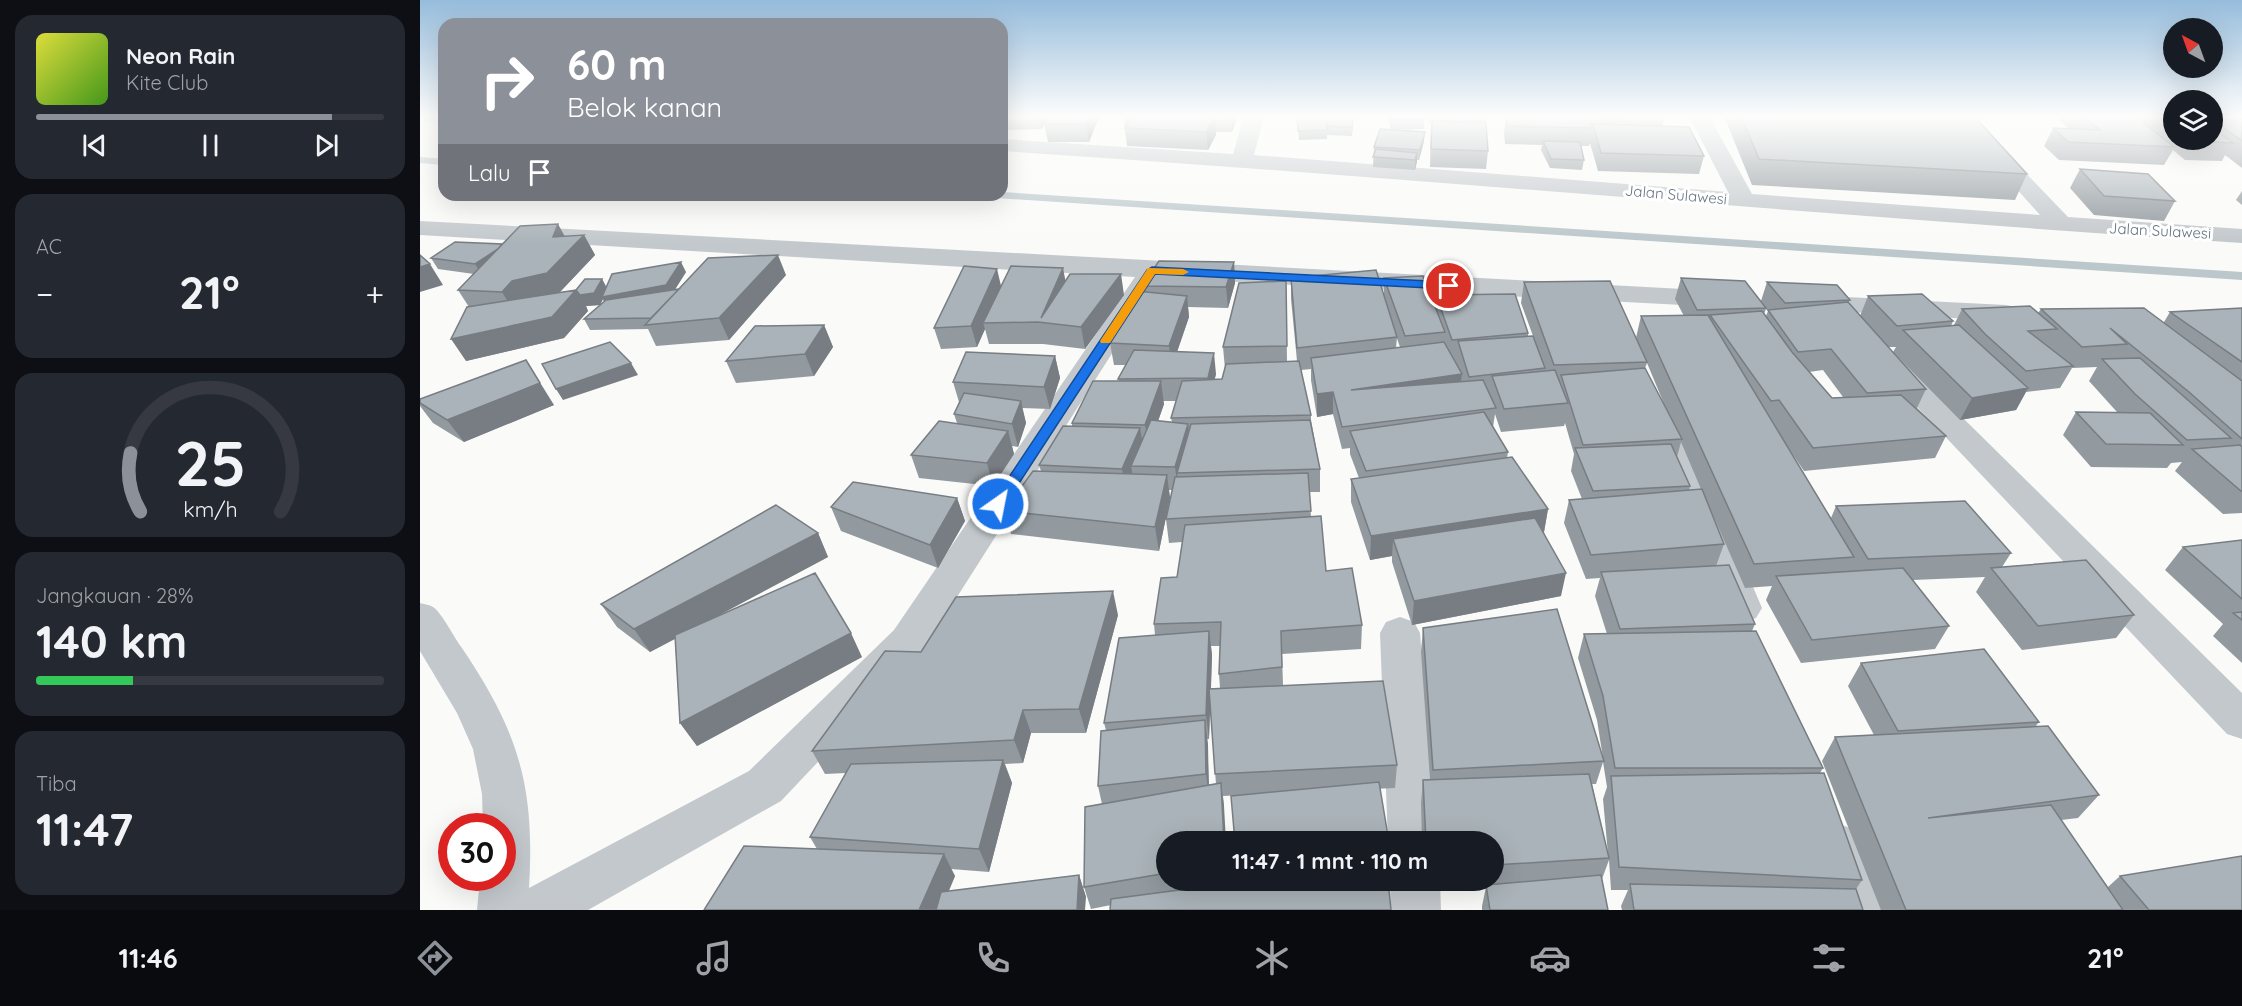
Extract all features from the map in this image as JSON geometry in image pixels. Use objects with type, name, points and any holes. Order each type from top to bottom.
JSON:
[{"type":"street","name":"Jalan Sulawesi","points":[[1233,158],[2062,225],[2242,236]]},
{"type":"street","points":[[1722,158],[1744,200]]},
{"type":"street","points":[[2000,158],[2062,225]]},
{"type":"street","points":[[420,228],[1152,270],[1621,311],[1741,300]]},
{"type":"street","points":[[539,910],[765,786],[908,641],[1152,270]]},
{"type":"street","points":[[1776,302],[2032,314]]},
{"type":"street","points":[[1834,304],[2242,721]]},
{"type":"street","points":[[1650,383],[1755,638]]},
{"type":"street","points":[[420,618],[488,729],[506,792],[506,866],[502,910]]},
{"type":"street","points":[[1400,633],[1411,831]]},
{"type":"street","points":[[1827,815],[1864,910]]},
{"type":"street","points":[[1415,891],[1416,910]]},
{"type":"building","points":[[1584,158],[1584,160],[1551,159]]},
{"type":"building","points":[[2013,158],[2027,174],[1759,159]]},
{"type":"building","points":[[2080,169],[2148,174],[2175,201],[2104,196]]},
{"type":"building","points":[[558,224],[553,237],[584,235],[547,273],[512,281],[502,292],[458,290],[520,226]]},
{"type":"building","points":[[455,242],[502,244],[475,264],[431,258]]},
{"type":"building","points":[[420,255],[430,264],[420,267]]},
{"type":"building","points":[[778,255],[719,318],[645,325],[708,258]]},
{"type":"building","points":[[1159,261],[1234,262],[1226,287],[1142,286]]},
{"type":"building","points":[[681,262],[666,285],[602,297],[612,274]]},
{"type":"building","points":[[964,266],[997,269],[971,326],[934,328]]},
{"type":"building","points":[[1011,266],[1063,268],[1041,318],[1070,274],[1121,274],[1081,327],[1038,322],[983,323]]},
{"type":"building","points":[[1376,270],[1397,337],[1297,348],[1291,278]]},
{"type":"building","points":[[1423,276],[1445,332],[1405,336],[1384,278]]},
{"type":"building","points":[[1681,278],[1745,281],[1766,308],[1697,310]]},
{"type":"building","points":[[585,279],[602,279],[594,293],[580,295],[576,290]]},
{"type":"building","points":[[1286,281],[1287,346],[1223,347],[1239,283]]},
{"type":"building","points":[[1610,281],[1647,362],[1554,365],[1524,282]]},
{"type":"building","points":[[1767,282],[1837,285],[1850,300],[1785,303]]},
{"type":"building","points":[[679,289],[651,318],[584,319],[606,300]]},
{"type":"building","points":[[576,290],[552,317],[451,339],[467,307]]},
{"type":"building","points":[[1136,291],[1187,296],[1169,346],[1110,343]]},
{"type":"building","points":[[1515,294],[1528,333],[1452,340],[1436,295]]},
{"type":"building","points":[[1922,294],[1953,321],[1897,326],[1868,296]]},
{"type":"building","points":[[1848,302],[1926,389],[1867,393],[1831,349],[1798,352],[1768,310]]},
{"type":"building","points":[[2030,306],[2057,329],[2028,331],[2073,366],[2026,371],[1985,334],[1962,309]]},
{"type":"building","points":[[2144,308],[2242,381],[2242,439],[2189,392],[2110,328],[2127,344],[2082,347],[2041,309]]},
{"type":"building","points":[[2242,308],[2242,362],[2170,312]]},
{"type":"building","points":[[1762,311],[1792,352],[1832,398],[1901,395],[1946,436],[1813,448],[1779,400],[1771,401],[1710,315]]},
{"type":"building","points":[[1708,315],[1854,557],[1754,564],[1641,316]]},
{"type":"building","points":[[824,325],[805,354],[726,361],[755,326]]},
{"type":"building","points":[[1959,325],[2028,388],[1972,398],[1903,330]]},
{"type":"building","points":[[1533,336],[1545,368],[1469,377],[1458,341]]},
{"type":"building","points":[[610,342],[631,363],[556,389],[542,364]]},
{"type":"building","points":[[1444,342],[1462,374],[1351,390],[1483,380],[1496,408],[1342,427],[1333,392],[1317,394],[1311,358]]},
{"type":"building","points":[[1134,350],[1214,353],[1208,378],[1118,379]]},
{"type":"building","points":[[966,352],[1055,356],[1044,387],[953,382]]},
{"type":"building","points":[[2140,358],[2231,438],[2187,440],[2135,394],[2102,359]]},
{"type":"building","points":[[526,360],[540,383],[447,420],[420,403],[420,399]]},
{"type":"building","points":[[1299,361],[1311,415],[1171,418],[1182,381],[1222,379],[1226,364]]},
{"type":"building","points":[[1645,368],[1682,439],[1583,445],[1561,375]]},
{"type":"building","points":[[1555,370],[1568,403],[1504,409],[1492,376]]},
{"type":"building","points":[[1093,381],[1161,381],[1145,425],[1072,423]]},
{"type":"building","points":[[964,393],[1021,401],[1012,424],[954,414]]},
{"type":"building","points":[[1484,412],[1508,452],[1366,471],[1350,431]]},
{"type":"building","points":[[2076,412],[2150,413],[2183,445],[2106,444]]},
{"type":"building","points":[[1151,420],[1188,424],[1175,467],[1131,466]]},
{"type":"building","points":[[1310,420],[1320,469],[1177,473],[1191,424]]},
{"type":"building","points":[[939,421],[1008,431],[987,463],[911,455]]},
{"type":"building","points":[[1063,426],[1140,428],[1122,469],[1039,465]]},
{"type":"building","points":[[1671,444],[1690,486],[1593,491],[1575,448]]},
{"type":"building","points":[[2240,445],[2242,447],[2242,491],[2192,449]]},
{"type":"building","points":[[1512,457],[1548,509],[1371,536],[1351,479]]},
{"type":"building","points":[[1033,471],[1167,475],[1155,527],[1004,511]]},
{"type":"building","points":[[1308,473],[1311,511],[1166,519],[1175,477]]},
{"type":"building","points":[[853,482],[957,498],[930,545],[831,507]]},
{"type":"building","points":[[1702,489],[1724,544],[1591,555],[1569,500]]},
{"type":"building","points":[[1965,501],[2011,553],[1868,559],[1836,506]]},
{"type":"building","points":[[776,505],[818,533],[634,629],[601,604]]},
{"type":"building","points":[[1321,516],[1326,571],[1352,568],[1362,625],[1281,631],[1282,667],[1219,674],[1221,622],[1154,624],[1161,578],[1177,577],[1185,525]]},
{"type":"building","points":[[1535,518],[1566,573],[1414,601],[1393,539]]},
{"type":"building","points":[[2242,540],[2242,599],[2183,547]]},
{"type":"building","points":[[2086,560],[2134,615],[2038,626],[1991,568]]},
{"type":"building","points":[[1729,565],[1755,624],[1620,629],[1601,572]]},
{"type":"building","points":[[1903,568],[1949,626],[1812,640],[1776,576]]},
{"type":"building","points":[[815,573],[851,633],[680,723],[675,635]]},
{"type":"building","points":[[1113,591],[1079,709],[1023,710],[1014,740],[812,751],[885,651],[921,652],[956,597]]},
{"type":"building","points":[[1557,609],[1604,761],[1433,770],[1423,628]]},
{"type":"building","points":[[2242,612],[2242,620],[2233,613]]},
{"type":"building","points":[[1209,631],[1206,715],[1104,723],[1119,638]]},
{"type":"building","points":[[1756,631],[1823,768],[1615,768],[1603,696],[1584,634]]},
{"type":"building","points":[[1984,649],[2039,722],[1898,731],[1861,663]]},
{"type":"building","points":[[1383,681],[1397,765],[1215,774],[1209,689]]},
{"type":"building","points":[[1205,720],[1206,774],[1098,786],[1101,731]]},
{"type":"building","points":[[2048,726],[2099,795],[1928,818],[2051,805],[2123,910],[1906,910],[1835,737]]},
{"type":"building","points":[[1003,760],[979,849],[810,837],[851,764]]},
{"type":"building","points":[[1824,773],[1862,880],[1619,867],[1611,776]]},
{"type":"building","points":[[1589,774],[1609,858],[1504,864],[1504,831],[1425,831],[1423,780]]},
{"type":"building","points":[[1379,782],[1387,831],[1234,831],[1231,796]]},
{"type":"building","points":[[1221,783],[1223,831],[1156,831],[1156,875],[1084,887],[1085,807]]},
{"type":"building","points":[[744,846],[944,854],[919,910],[704,910]]},
{"type":"building","points":[[2242,856],[2242,910],[2149,910],[2120,876]]},
{"type":"building","points":[[1079,875],[1077,910],[936,910],[941,892]]},
{"type":"building","points":[[1601,875],[1608,910],[1490,910],[1487,891],[1504,891],[1504,883]]},
{"type":"building","points":[[1630,884],[1856,889],[1863,910],[1634,910]]},
{"type":"building","points":[[1172,891],[1389,891],[1391,910],[1110,910],[1111,899]]},
{"type":"waterway","points":[[420,160],[438,162]]},
{"type":"waterway","points":[[1008,196],[2242,276]]},
{"type":"slow traffic","points":[[1106,341],[1152,270],[1183,272]]},
{"type":"route","points":[[998,504],[1152,270],[1449,286]]}]
